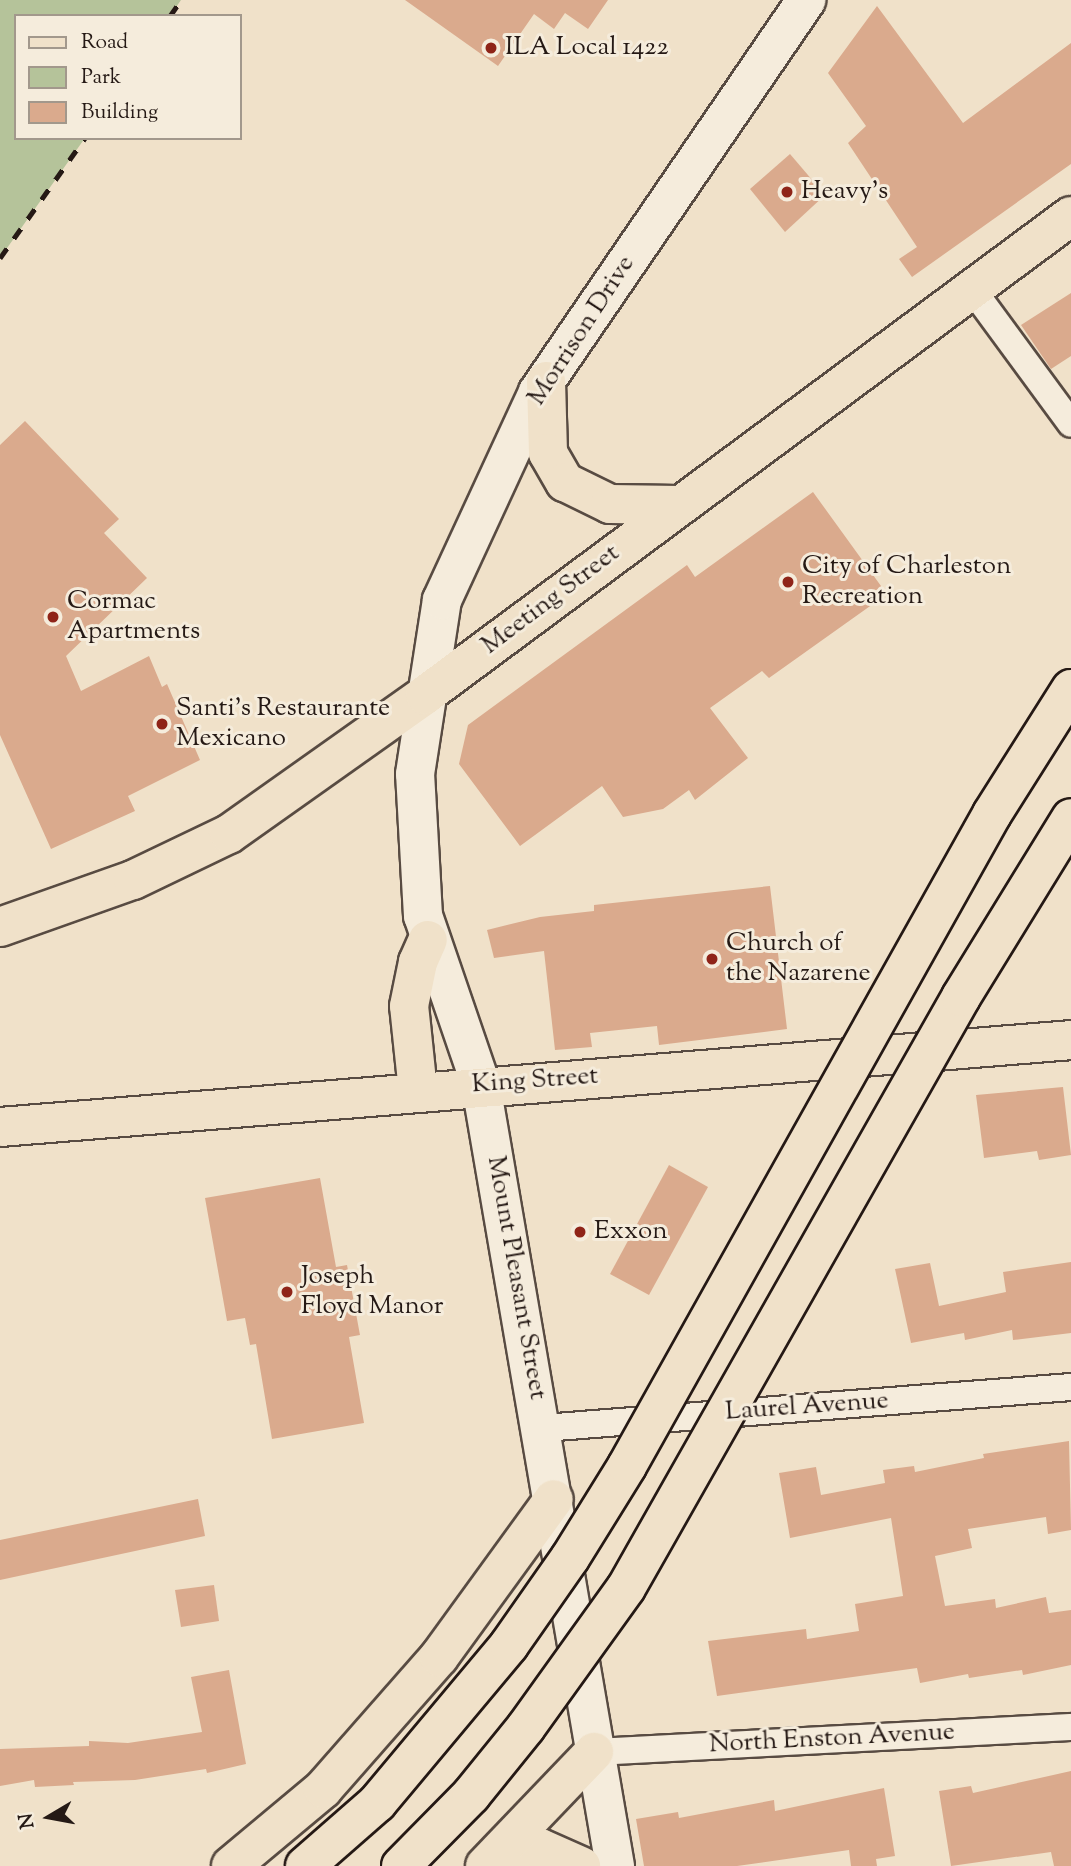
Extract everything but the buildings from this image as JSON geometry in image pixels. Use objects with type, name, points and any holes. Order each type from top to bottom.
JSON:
[{"type":"main road","name":"Morrison Drive","points":[[425,695],[442,600],[485,500],[546,381],[806,0]]},
{"type":"main road","name":"Meeting Street","points":[[0,927],[93,896],[229,834],[425,695],[1071,216]]},
{"type":"main road","points":[[546,381],[548,453],[565,482],[610,504],[679,505]]},
{"type":"main road","points":[[305,1866],[377,1804],[509,1646],[570,1558],[627,1466],[992,814],[1071,690]]},
{"type":"main road","name":"Mount Pleasant Street","points":[[425,695],[415,774],[428,940],[481,1085],[543,1428],[594,1752],[615,1866]]},
{"type":"main road","points":[[401,1866],[471,1795],[511,1746],[626,1588],[961,996],[1071,818]]},
{"type":"main road","points":[[418,1091],[410,1006],[418,962],[428,940]]},
{"type":"main road","name":"King Street","points":[[0,1127],[481,1085],[1071,1040]]},
{"type":"main road","points":[[231,1866],[323,1790],[439,1657],[554,1499]]},
{"type":"main road","points":[[494,1857],[594,1752]]},
{"type":"main road","points":[[494,1857],[540,1847],[582,1866]]},
{"type":"street","points":[[972,289],[1071,424]]},
{"type":"street","name":"Laurel Avenue","points":[[543,1428],[1071,1387]]},
{"type":"street","name":"North Enston Avenue","points":[[594,1752],[1071,1727]]},
{"type":"green space","points":[[0,0],[181,0],[171,14],[14,14],[14,140],[84,140],[0,258]]},
{"type":"railway","points":[[171,14],[181,0]]},
{"type":"railway","points":[[0,258],[84,140]]},
{"type":"place","name":"ILA Local 1422","points":[[491,48]]},
{"type":"place","name":"Heavy's","points":[[787,192]]},
{"type":"place","name":"City of Charleston Recreation","points":[[788,582]]},
{"type":"place","name":"Cormac Apartments","points":[[53,617]]},
{"type":"place","name":"Santi's Restaurante Mexicano","points":[[162,724]]},
{"type":"place","name":"Church of the Nazarene","points":[[712,959]]},
{"type":"place","name":"Exxon","points":[[580,1232]]},
{"type":"place","name":"Joseph Floyd Manor","points":[[287,1292]]}]
